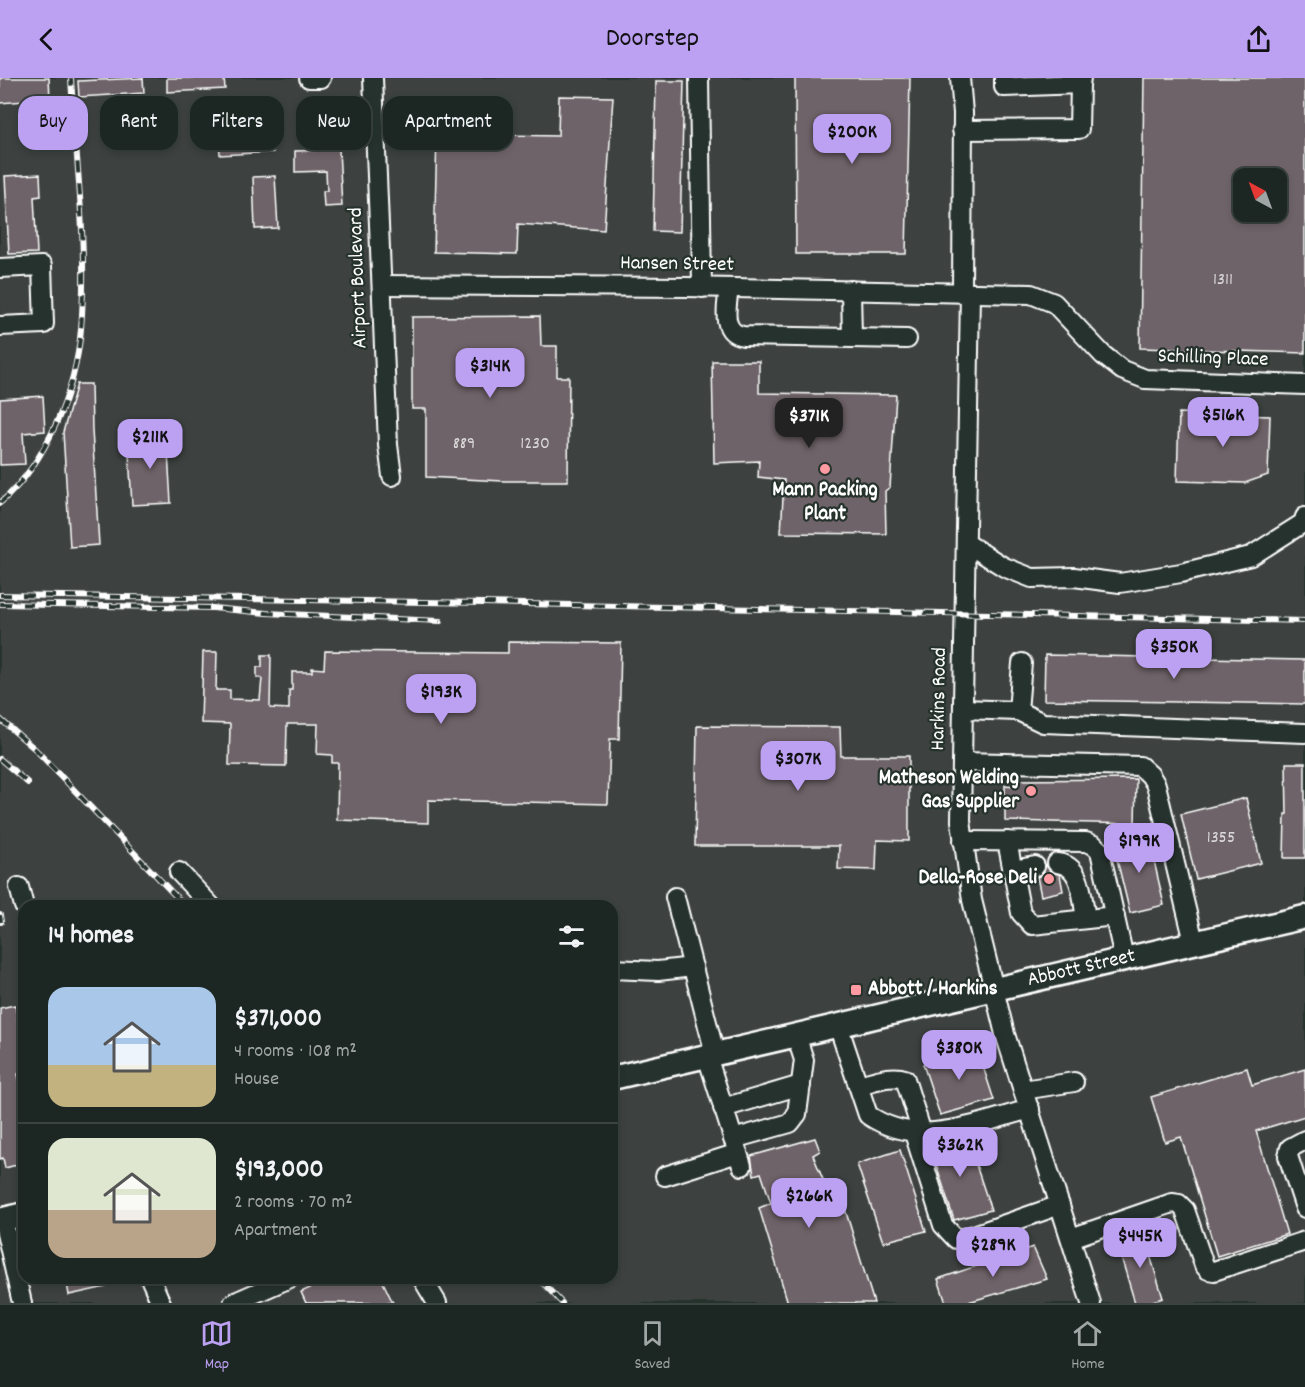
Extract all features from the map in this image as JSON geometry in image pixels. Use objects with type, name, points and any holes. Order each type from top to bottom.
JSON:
[{"type":"main road","name":"Abbott Street","points":[[618,1077],[1305,917]]},
{"type":"street","points":[[309,78],[321,78]]},
{"type":"street","name":"Airport Boulevard","points":[[373,78],[388,445],[392,476]]},
{"type":"street","points":[[699,78],[702,288]]},
{"type":"street","name":"Harkins Road","points":[[960,78],[966,293],[966,543],[961,821],[963,841],[972,900],[1005,1034],[1091,1303]]},
{"type":"street","points":[[962,130],[1079,129],[1080,81],[1004,87],[1004,78]]},
{"type":"street","points":[[0,268],[42,266],[44,324],[0,326]]},
{"type":"street","name":"Hansen Street","points":[[382,285],[966,293]]},
{"type":"street","points":[[729,288],[727,320],[729,329],[735,335],[907,339]]},
{"type":"street","points":[[851,290],[852,338]]},
{"type":"street","name":"Schilling Place","points":[[966,293],[1031,294],[1054,303],[1103,355],[1122,370],[1145,379],[1305,385]]},
{"type":"street","points":[[966,543],[1004,567],[1032,578],[1074,577],[1120,582],[1181,573],[1251,556],[1303,523],[1305,517]]},
{"type":"street","points":[[1018,711],[1022,663]]},
{"type":"street","points":[[963,709],[1018,711],[1043,723],[1305,733]]},
{"type":"street","points":[[962,762],[1140,766],[1150,775],[1156,785],[1194,942]]},
{"type":"street","points":[[963,841],[1086,842],[1094,845],[1100,851],[1124,958]]},
{"type":"street","points":[[1007,841],[1021,914],[1032,925],[1115,916]]},
{"type":"street","points":[[1057,863],[1064,863],[1075,873],[1086,919]]},
{"type":"street","points":[[1012,870],[1035,866]]},
{"type":"street","points":[[179,872],[205,900]]},
{"type":"street","points":[[19,887],[22,900]]},
{"type":"street","points":[[675,897],[693,967],[723,1108],[738,1152]]},
{"type":"street","points":[[618,969],[658,971],[693,967]]},
{"type":"street","points":[[838,1025],[868,1115],[879,1123],[918,1133],[949,1131],[1029,1110]]},
{"type":"street","points":[[665,1176],[738,1152],[790,1122],[797,1114],[804,1060],[796,1035]]},
{"type":"street","points":[[858,1085],[885,1078],[905,1079],[943,1225],[956,1239],[968,1237],[1060,1205]]},
{"type":"street","points":[[1023,1090],[1074,1082]]},
{"type":"street","points":[[723,1108],[801,1085]]},
{"type":"street","points":[[1305,1140],[1290,1148],[1288,1156],[1305,1208]]},
{"type":"street","points":[[1071,1238],[1172,1203],[1179,1204],[1185,1210],[1204,1265],[1209,1270],[1305,1241]]},
{"type":"street","points":[[9,1218],[18,1277]]},
{"type":"street","points":[[19,1284],[22,1303]]},
{"type":"street","points":[[153,1284],[161,1303]]},
{"type":"street","points":[[233,1303],[276,1284]]},
{"type":"street","points":[[426,1284],[437,1303]]},
{"type":"shaded area","points":[[0,78],[1305,78],[1305,1303],[0,1303]]},
{"type":"building","points":[[0,78],[49,78],[50,96],[18,96],[18,102],[0,103]]},
{"type":"building","points":[[143,78],[144,93],[79,96],[78,81]]},
{"type":"building","points":[[167,78],[224,78],[225,89],[167,92]]},
{"type":"building","points":[[795,78],[910,78],[906,254],[796,254]]},
{"type":"building","points":[[1144,78],[1305,78],[1305,353],[1140,348]]},
{"type":"building","points":[[656,81],[684,81],[680,232],[653,231]]},
{"type":"building","points":[[559,96],[613,97],[604,230],[518,224],[517,254],[434,252],[437,150],[513,150],[513,135],[558,136]]},
{"type":"building","points":[[220,150],[273,150],[273,152],[220,155]]},
{"type":"building","points":[[339,150],[342,206],[324,207],[323,191],[327,191],[326,171],[295,172],[295,151]]},
{"type":"building","points":[[40,174],[41,196],[34,197],[37,253],[9,254],[5,176]]},
{"type":"building","points":[[275,176],[278,228],[255,229],[253,177]]},
{"type":"building","points":[[540,316],[541,346],[557,346],[557,377],[569,377],[568,481],[503,481],[426,477],[426,409],[412,409],[412,317]]},
{"type":"building","name":"Mann Packing Plant","points":[[712,361],[759,361],[759,393],[896,395],[890,487],[885,491],[886,534],[781,533],[784,480],[758,477],[759,461],[714,463]]},
{"type":"building","points":[[77,384],[91,384],[99,545],[70,547],[63,432]]},
{"type":"building","points":[[43,396],[45,431],[23,433],[25,464],[0,465],[0,399]]},
{"type":"building","points":[[1179,413],[1270,416],[1268,475],[1245,483],[1177,481]]},
{"type":"building","points":[[167,435],[171,503],[132,505],[128,437]]},
{"type":"building","points":[[508,642],[621,643],[619,739],[610,739],[608,804],[428,800],[428,823],[337,820],[338,763],[332,763],[332,755],[317,754],[318,724],[287,724],[286,766],[229,765],[230,724],[201,723],[203,652],[217,652],[216,690],[230,690],[230,699],[260,700],[262,678],[257,678],[257,667],[262,667],[262,655],[271,655],[270,708],[289,709],[292,672],[312,672],[312,668],[324,669],[325,651],[508,653]]},
{"type":"building","points":[[1045,655],[1305,660],[1305,704],[1044,700]]},
{"type":"building","points":[[697,726],[840,727],[841,756],[909,756],[909,841],[877,840],[876,870],[838,869],[839,846],[695,846]]},
{"type":"building","points":[[1286,763],[1305,763],[1305,858],[1284,858],[1285,814],[1287,814]]},
{"type":"building","points":[[1136,779],[1135,824],[1005,821],[1005,785],[1015,786],[1015,780]]},
{"type":"building","points":[[1246,798],[1261,863],[1196,879],[1181,814]]},
{"type":"building","points":[[1148,834],[1164,905],[1130,913],[1113,843]]},
{"type":"building","name":"Della-Rose Deli","points":[[1046,865],[1050,871],[1060,875],[1063,891],[1041,896],[1037,877],[1043,874]]},
{"type":"building","points":[[15,1005],[18,1021],[18,1165],[5,1168],[3,1158],[0,1159],[0,1008]]},
{"type":"building","points":[[976,1045],[994,1100],[940,1115],[923,1064]]},
{"type":"building","points":[[1247,1068],[1252,1085],[1305,1069],[1305,1116],[1256,1131],[1287,1234],[1217,1256],[1181,1137],[1165,1142],[1151,1097]]},
{"type":"building","points":[[815,1138],[820,1151],[813,1155],[826,1187],[837,1183],[874,1303],[788,1303],[759,1208],[771,1203],[761,1173],[754,1175],[751,1156]]},
{"type":"building","points":[[967,1138],[991,1210],[954,1220],[930,1145]]},
{"type":"building","points":[[900,1150],[926,1231],[883,1242],[857,1164]]},
{"type":"building","points":[[1143,1232],[1163,1298],[1147,1303],[1135,1303],[1116,1240]]},
{"type":"building","points":[[1033,1247],[1047,1279],[965,1303],[946,1303],[938,1279]]},
{"type":"building","points":[[67,1284],[106,1284],[106,1287],[69,1295]]},
{"type":"building","points":[[319,1284],[384,1284],[393,1303],[306,1303],[301,1292]]},
{"type":"railway","points":[[0,503],[17,486],[45,446],[66,400],[78,352],[83,298],[83,266],[71,78]]},
{"type":"railway","points":[[0,595],[1305,621]]},
{"type":"railway","points":[[0,604],[213,608],[266,613],[440,621]]},
{"type":"railway","points":[[0,719],[35,749],[179,900]]},
{"type":"railway","points":[[0,759],[28,783]]},
{"type":"railway","points":[[0,915],[1,922]]},
{"type":"railway","points":[[544,1284],[562,1303]]},
{"type":"place","name":"Mann Packing Plant","points":[[825,469]]},
{"type":"place","name":"Matheson Welding Gas Supplier","points":[[1031,791]]},
{"type":"place","name":"Della-Rose Deli","points":[[1049,879]]},
{"type":"place","name":"Abbott / Harkins","points":[[856,990]]}]
